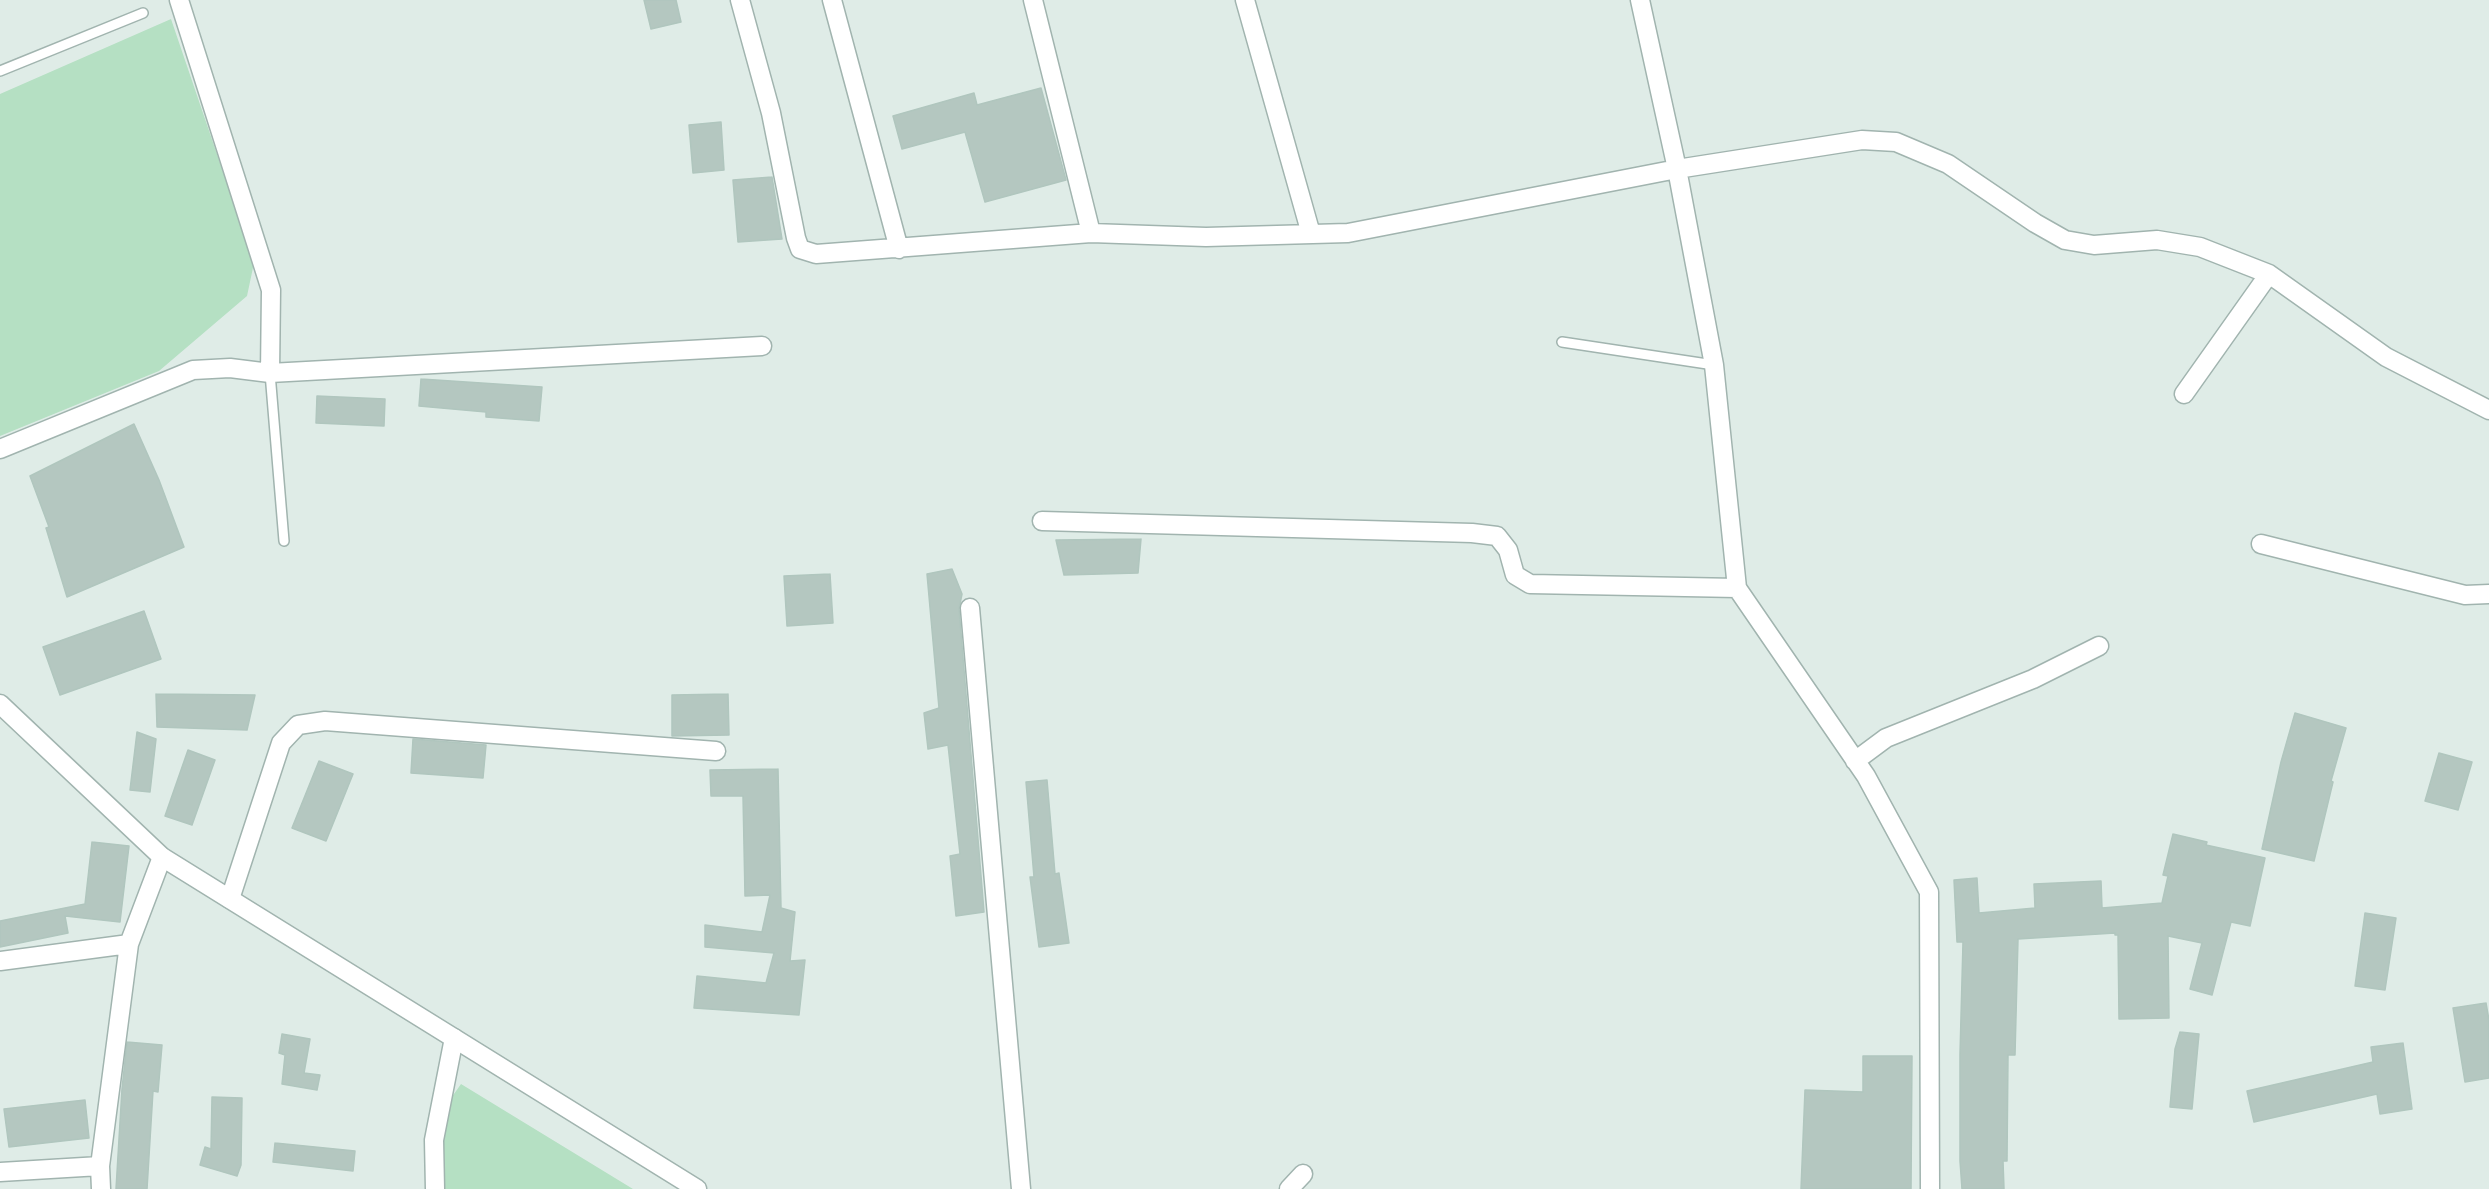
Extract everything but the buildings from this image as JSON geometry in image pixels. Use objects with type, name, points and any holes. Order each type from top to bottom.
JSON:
[{"type":"street","points":[[179,0],[271,290],[270,373]]},
{"type":"street","points":[[740,0],[771,113],[796,238],[800,249],[816,254],[1091,233],[1206,237],[1348,233],[1677,168],[1862,140],[1896,142],[1948,164],[2035,223],[2065,240],[2094,245],[2157,240],[2200,247],[2269,274],[2386,357],[2489,410]]},
{"type":"street","points":[[832,0],[898,249]]},
{"type":"street","points":[[1033,0],[1091,233]]},
{"type":"street","points":[[1245,0],[1311,234]]},
{"type":"street","points":[[1640,0],[1677,168],[1714,365],[1737,588],[1866,776],[1929,892],[1930,1189]]},
{"type":"street","points":[[2184,394],[2269,274]]},
{"type":"street","points":[[0,449],[193,370],[230,368],[270,373],[762,346]]},
{"type":"street","points":[[1042,521],[1472,533],[1497,536],[1508,550],[1515,575],[1530,584],[1737,588]]},
{"type":"street","points":[[2261,544],[2465,595],[2489,594]]},
{"type":"street","points":[[970,608],[985,754],[1021,1189]]},
{"type":"street","points":[[1856,761],[1886,738],[2032,679],[2099,646]]},
{"type":"street","points":[[0,704],[162,857],[697,1189]]},
{"type":"street","points":[[230,899],[281,743],[298,725],[325,721],[716,751]]},
{"type":"street","points":[[101,1189],[100,1166],[129,944],[162,857]]},
{"type":"street","points":[[0,961],[129,944]]},
{"type":"street","points":[[435,1189],[434,1140],[454,1038]]},
{"type":"street","points":[[0,1172],[100,1166]]},
{"type":"street","points":[[1290,1189],[1303,1174]]},
{"type":"lane","points":[[0,71],[143,13]]},
{"type":"lane","points":[[1562,342],[1714,365]]},
{"type":"lane","points":[[270,373],[284,541]]},
{"type":"green space","points":[[171,19],[254,263],[247,296],[159,371],[0,436],[0,94]]},
{"type":"green space","points":[[461,1084],[633,1189],[444,1189],[442,1111]]}]
